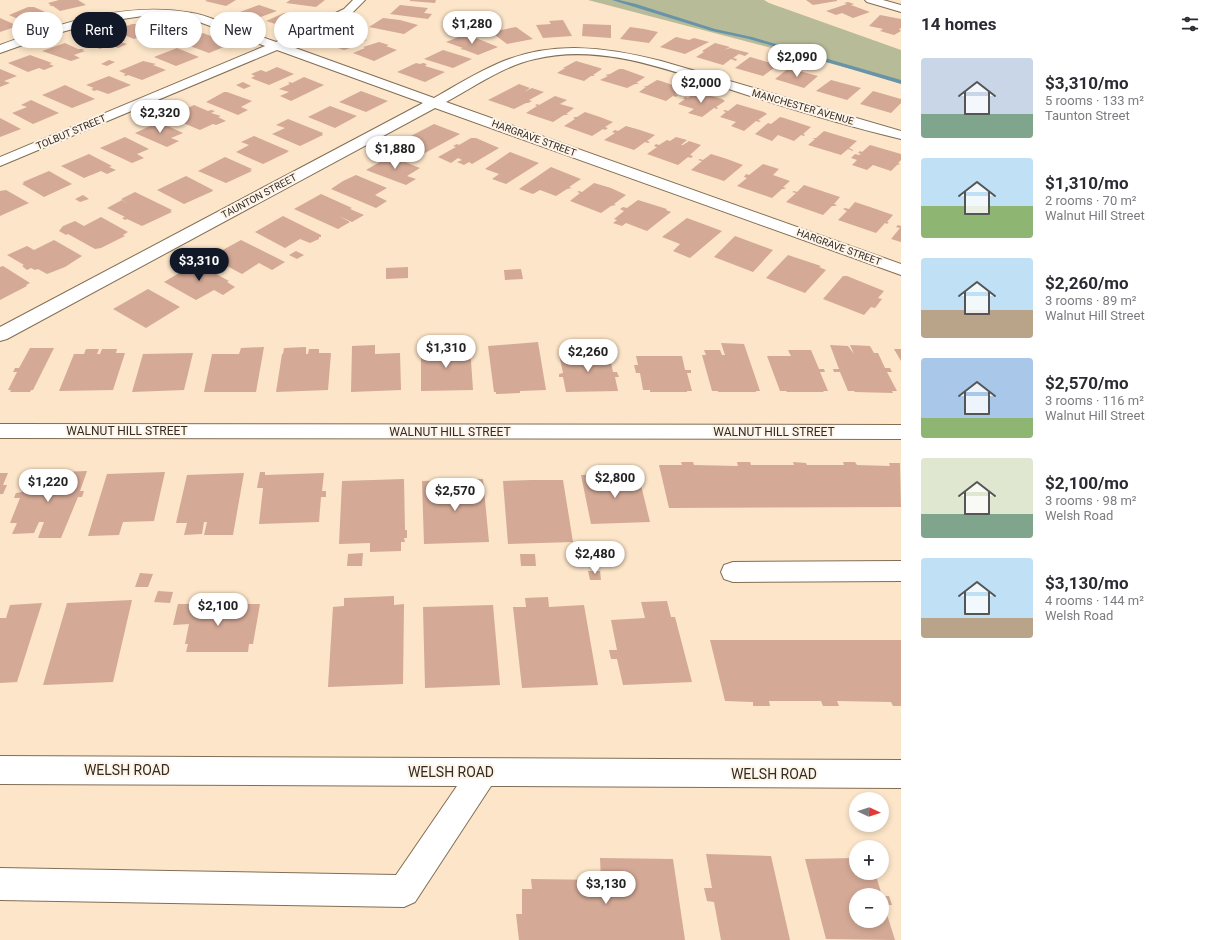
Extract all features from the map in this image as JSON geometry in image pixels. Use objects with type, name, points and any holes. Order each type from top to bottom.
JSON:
[{"type":"street","name":"TOLBUT STREET","points":[[346,12],[358,0]]},
{"type":"street","points":[[871,0],[901,9]]},
{"type":"street","name":"HARGRAVE STREET","points":[[0,49],[97,18],[142,12],[193,16],[274,45]]},
{"type":"street","name":"TOLBUT STREET","points":[[0,162],[274,47]]},
{"type":"street","name":"HARGRAVE STREET","points":[[282,48],[901,270]]},
{"type":"street","name":"MANCHESTER AVENUE","points":[[518,59],[534,55],[570,51],[624,56],[901,135]]},
{"type":"street","name":"TAUNTON STREET","points":[[0,335],[433,102],[518,59]]},
{"type":"street","name":"WALNUT HILL STREET","points":[[0,431],[901,432]]},
{"type":"street","points":[[733,572],[901,571]]},
{"type":"street","name":"WELSH ROAD","points":[[0,770],[901,774]]},
{"type":"street","points":[[0,884],[404,891],[483,772]]},
{"type":"green space","points":[[588,0],[764,0],[901,50],[901,82]]},
{"type":"building","points":[[59,0],[78,0],[86,5],[60,11],[53,6],[49,6],[51,5],[48,3]]},
{"type":"building","points":[[236,0],[226,6],[205,1]]},
{"type":"building","points":[[290,0],[325,0],[316,7],[286,3]]},
{"type":"building","points":[[410,0],[436,0],[435,3]]},
{"type":"building","points":[[806,0],[837,0],[837,1],[813,5]]},
{"type":"building","points":[[848,2],[854,4],[851,5],[870,12],[853,18],[842,13],[836,15],[826,11],[847,4],[844,3]]},
{"type":"building","points":[[259,5],[277,11],[266,15],[266,12],[240,12]]},
{"type":"building","points":[[400,5],[428,8],[424,13],[432,14],[428,19],[390,14]]},
{"type":"building","points":[[28,7],[34,7],[45,12],[16,12]]},
{"type":"building","points":[[880,15],[901,19],[901,28],[899,29],[901,31],[894,35],[880,31],[883,29],[869,26]]},
{"type":"building","points":[[274,17],[274,24],[266,21]]},
{"type":"building","points":[[0,18],[12,23],[12,28],[0,32]]},
{"type":"building","points":[[383,18],[400,20],[418,25],[404,34],[369,27]]},
{"type":"building","points":[[563,20],[572,36],[543,38],[536,25],[551,24],[549,21]]},
{"type":"building","points":[[135,24],[135,39],[127,36],[127,26]]},
{"type":"building","points":[[583,24],[611,25],[611,38],[582,36]]},
{"type":"building","points":[[516,27],[533,39],[507,44],[491,32]]},
{"type":"building","points":[[630,27],[658,32],[649,43],[620,39]]},
{"type":"building","points":[[202,33],[210,36],[210,48],[221,48],[209,53],[195,48],[202,48]]},
{"type":"building","points":[[466,34],[498,47],[478,55],[460,49],[463,48],[446,42]]},
{"type":"building","points":[[676,37],[689,40],[694,38],[709,42],[685,54],[660,47]]},
{"type":"building","points":[[379,42],[389,45],[386,46],[397,50],[374,61],[353,53],[368,48],[368,45]]},
{"type":"building","points":[[715,43],[730,47],[724,50],[730,48],[749,53],[745,56],[739,54],[733,58],[737,59],[736,61],[731,59],[723,65],[696,57],[704,52],[702,51]]},
{"type":"building","points":[[63,44],[71,46],[71,48],[84,49],[82,50],[85,51],[74,55],[80,58],[71,61],[42,51],[51,48],[63,48]]},
{"type":"building","points":[[177,48],[199,57],[176,66],[154,57]]},
{"type":"building","points":[[338,48],[350,48],[344,50]]},
{"type":"building","points":[[443,50],[472,59],[453,68],[424,59]]},
{"type":"building","points":[[30,55],[52,63],[49,64],[54,66],[44,70],[39,68],[28,72],[8,63]]},
{"type":"building","points":[[750,57],[778,65],[763,76],[735,68]]},
{"type":"building","points":[[109,60],[115,62],[107,66],[101,64]]},
{"type":"building","points":[[143,61],[156,64],[153,65],[166,70],[142,80],[128,75],[123,75],[126,74],[119,71]]},
{"type":"building","points":[[576,61],[602,69],[593,75],[595,76],[591,76],[584,81],[557,73]]},
{"type":"building","points":[[416,63],[427,64],[425,66],[445,72],[425,82],[397,72]]},
{"type":"building","points":[[277,67],[294,74],[269,85],[251,78],[255,76],[251,74],[261,70],[266,72]]},
{"type":"building","points":[[789,68],[818,76],[804,88],[775,79]]},
{"type":"building","points":[[0,69],[17,76],[4,81],[10,83],[0,87]]},
{"type":"building","points":[[619,69],[645,77],[636,83],[639,83],[627,88],[600,80],[608,76],[605,75]]},
{"type":"building","points":[[109,76],[131,85],[108,94],[97,90],[94,91],[91,89],[94,88],[86,85]]},
{"type":"building","points":[[304,77],[324,85],[291,101],[280,96],[289,92],[279,89],[290,84],[288,83],[290,82],[292,83]]},
{"type":"building","points":[[657,80],[684,89],[675,94],[678,95],[676,97],[673,96],[666,101],[639,92],[646,87],[643,86],[647,86]]},
{"type":"building","points":[[831,80],[861,88],[847,100],[816,91]]},
{"type":"building","points":[[243,82],[251,86],[244,89],[236,85]]},
{"type":"building","points":[[519,84],[530,88],[524,92],[532,88],[544,92],[529,100],[532,101],[514,109],[488,100]]},
{"type":"building","points":[[65,85],[95,99],[72,108],[42,95]]},
{"type":"building","points":[[361,91],[388,101],[366,112],[339,102]]},
{"type":"building","points":[[873,91],[901,99],[901,103],[891,113],[860,104]]},
{"type":"building","points":[[224,92],[252,101],[241,107],[248,110],[238,115],[206,102]]},
{"type":"building","points":[[696,92],[725,101],[716,107],[718,108],[717,109],[714,108],[702,117],[688,113],[694,109],[678,104],[685,99],[683,99],[685,97],[688,98]]},
{"type":"building","points":[[555,96],[567,100],[560,104],[574,108],[566,114],[569,115],[564,115],[553,122],[526,113],[537,106],[535,105],[539,105]]},
{"type":"building","points":[[31,100],[59,113],[33,124],[12,113],[27,107],[21,105]]},
{"type":"building","points":[[737,104],[767,114],[758,120],[761,121],[756,121],[744,131],[731,126],[736,122],[720,117],[726,112],[723,111],[728,111]]},
{"type":"building","points":[[194,105],[208,111],[215,111],[211,113],[221,116],[218,117],[226,121],[216,125],[213,124],[200,130],[169,117]]},
{"type":"building","points":[[330,106],[357,116],[335,128],[308,117]]},
{"type":"building","points":[[585,112],[613,122],[605,127],[608,128],[605,130],[603,129],[592,136],[564,126],[575,119],[573,118]]},
{"type":"building","points":[[780,117],[811,127],[803,134],[805,135],[804,136],[801,135],[794,141],[778,135],[772,141],[755,134],[768,123],[771,124]]},
{"type":"building","points":[[0,118],[21,129],[0,137]]},
{"type":"building","points":[[288,119],[323,133],[323,135],[300,146],[272,134],[285,128],[276,125]]},
{"type":"building","points":[[159,122],[183,133],[171,138],[179,141],[167,147],[135,133]]},
{"type":"building","points":[[434,124],[460,134],[425,153],[415,148],[422,144],[419,143],[412,147],[404,143],[410,140],[407,138]]},
{"type":"building","points":[[626,126],[655,135],[647,141],[650,142],[645,142],[634,150],[604,140],[615,133],[612,132],[615,130],[618,131]]},
{"type":"building","points":[[824,131],[857,141],[849,148],[853,151],[848,149],[841,155],[808,145],[815,139],[812,138],[816,138]]},
{"type":"building","points":[[254,136],[289,151],[263,164],[236,152],[249,145],[241,142]]},
{"type":"building","points":[[125,137],[149,149],[137,154],[144,158],[132,163],[100,148]]},
{"type":"building","points":[[676,137],[687,140],[681,145],[689,141],[701,145],[690,155],[693,156],[691,158],[688,157],[678,165],[647,154],[657,147],[654,146],[656,144],[659,145]]},
{"type":"building","points":[[471,138],[476,138],[499,148],[472,164],[469,162],[464,165],[457,162],[462,160],[458,158],[451,163],[438,157],[456,147],[453,146],[457,144],[459,145]]},
{"type":"building","points":[[870,145],[901,154],[901,160],[898,163],[900,164],[891,171],[873,165],[867,170],[852,165],[857,160],[851,158],[855,154],[861,154],[858,153],[860,151],[862,152]]},
{"type":"building","points":[[510,152],[539,163],[506,184],[492,179],[499,174],[485,169]]},
{"type":"building","points":[[89,154],[112,166],[109,167],[116,170],[107,174],[101,171],[84,178],[61,166]]},
{"type":"building","points":[[711,154],[743,165],[724,181],[691,170],[702,161],[698,160],[703,160]]},
{"type":"building","points":[[390,156],[420,168],[407,176],[416,179],[406,185],[366,170]]},
{"type":"building","points":[[225,157],[252,169],[250,170],[252,171],[226,183],[198,171]]},
{"type":"building","points":[[763,164],[779,169],[773,175],[790,181],[783,187],[786,188],[782,189],[772,198],[737,186],[747,178],[744,177],[746,174],[749,175]]},
{"type":"building","points":[[551,167],[581,179],[569,187],[572,188],[567,189],[556,196],[540,190],[533,194],[519,189]]},
{"type":"building","points":[[49,171],[72,184],[44,197],[22,184],[24,183],[23,182]]},
{"type":"building","points":[[356,175],[387,188],[375,195],[387,201],[376,208],[331,189]]},
{"type":"building","points":[[186,176],[213,191],[184,204],[157,190]]},
{"type":"building","points":[[594,183],[611,188],[626,195],[614,204],[616,205],[611,206],[601,213],[570,201],[580,193],[577,192],[582,192]]},
{"type":"building","points":[[804,185],[840,197],[834,204],[837,205],[832,206],[823,215],[786,202],[796,193],[792,192],[797,192]]},
{"type":"building","points":[[6,190],[29,203],[0,216],[0,191]]},
{"type":"building","points":[[135,192],[172,210],[170,211],[172,212],[142,226],[127,219],[125,220],[122,218],[125,217],[107,208],[122,200],[129,204],[121,199]]},
{"type":"building","points":[[321,194],[364,215],[352,222],[339,216],[350,222],[338,229],[294,209]]},
{"type":"building","points":[[83,195],[89,199],[80,202],[75,199]]},
{"type":"building","points":[[638,200],[667,209],[666,210],[671,212],[647,231],[626,223],[622,226],[613,223],[617,220],[614,219],[624,211],[620,209],[623,207],[627,208]]},
{"type":"building","points":[[855,202],[893,215],[887,222],[889,222],[887,224],[885,223],[876,233],[838,220],[847,211],[843,209],[849,209]]},
{"type":"building","points":[[283,216],[321,235],[321,237],[310,243],[300,239],[285,248],[255,232]]},
{"type":"building","points":[[101,217],[128,232],[123,235],[125,236],[101,248],[95,249],[68,234],[66,235],[59,231],[63,226],[75,221],[84,226]]},
{"type":"building","points":[[687,218],[722,231],[690,258],[673,251],[680,244],[662,237]]},
{"type":"building","points":[[898,225],[901,226],[901,242],[891,239],[900,228],[896,227]]},
{"type":"building","points":[[735,236],[773,250],[753,272],[714,257]]},
{"type":"building","points":[[54,240],[82,256],[65,267],[47,274],[38,269],[35,270],[31,268],[27,270],[22,266],[24,265],[7,255],[27,246],[34,250]]},
{"type":"building","points":[[241,240],[285,262],[272,270],[259,263],[242,274],[210,257]]},
{"type":"building","points":[[296,251],[304,255],[297,259],[289,255]]},
{"type":"building","points":[[788,255],[821,266],[819,267],[826,270],[805,293],[766,278]]},
{"type":"building","points":[[196,263],[229,281],[227,282],[235,287],[223,295],[214,290],[196,300],[164,282]]},
{"type":"building","points":[[3,266],[30,283],[0,300],[0,267]]},
{"type":"building","points":[[408,267],[408,278],[386,279],[386,268]]},
{"type":"building","points":[[521,269],[523,279],[505,280],[504,270]]},
{"type":"building","points":[[843,276],[847,276],[884,291],[878,298],[882,299],[875,308],[871,307],[864,315],[823,299]]},
{"type":"building","points":[[148,289],[180,307],[146,328],[113,309]]},
{"type":"building","points":[[538,342],[546,390],[496,394],[496,392],[494,392],[488,346]]},
{"type":"building","points":[[721,343],[744,344],[760,391],[712,391],[702,355],[706,355],[704,350],[720,350],[722,355],[725,355]]},
{"type":"building","points":[[375,345],[375,354],[400,353],[401,390],[351,392],[352,346]]},
{"type":"building","points":[[830,345],[848,346],[854,354],[850,345],[870,346],[874,353],[878,353],[885,368],[890,368],[892,372],[887,372],[897,391],[892,391],[893,393],[848,391],[840,372],[834,372],[833,369],[839,369]]},
{"type":"building","points":[[470,346],[473,390],[421,391],[421,347]]},
{"type":"building","points":[[264,347],[256,392],[204,392],[212,354],[239,354],[241,348]]},
{"type":"building","points":[[306,347],[306,354],[308,354],[309,349],[319,349],[319,353],[331,353],[328,390],[276,392],[284,348]]},
{"type":"building","points":[[30,348],[54,348],[33,390],[30,392],[10,392],[11,390],[8,390],[17,372],[13,372],[15,368],[19,368]]},
{"type":"building","points":[[86,349],[99,349],[97,354],[100,354],[102,349],[117,349],[116,353],[125,353],[113,390],[59,391],[74,354],[84,354]]},
{"type":"building","points":[[894,349],[901,349],[901,361]]},
{"type":"building","points":[[788,350],[811,350],[819,369],[824,369],[825,372],[820,372],[828,391],[780,391],[767,356],[791,356]]},
{"type":"building","points":[[193,353],[184,390],[132,392],[143,354]]},
{"type":"building","points":[[609,353],[613,372],[617,372],[619,377],[615,377],[618,391],[566,392],[563,377],[559,377],[559,374],[563,373],[559,354]]},
{"type":"building","points":[[636,356],[682,356],[685,370],[691,370],[691,373],[687,373],[692,391],[650,392],[650,390],[643,390],[640,373],[636,373],[634,365],[638,365]]},
{"type":"building","points":[[681,462],[693,462],[694,465],[738,466],[737,462],[750,462],[751,465],[794,465],[793,462],[806,463],[807,465],[844,465],[843,462],[855,462],[857,465],[890,466],[889,463],[900,463],[901,507],[669,508],[659,465],[682,465]]},
{"type":"building","points":[[87,471],[80,491],[84,491],[82,497],[78,497],[61,538],[38,538],[44,522],[39,522],[34,533],[12,534],[17,523],[10,523],[20,498],[14,498],[16,493],[22,492],[29,474]]},
{"type":"building","points":[[165,472],[154,521],[123,522],[119,535],[88,536],[107,474]]},
{"type":"building","points":[[260,472],[265,472],[265,475],[324,473],[322,491],[326,491],[326,497],[321,497],[319,522],[259,524],[263,488],[257,488]]},
{"type":"building","points":[[0,473],[8,473],[3,485],[7,485],[3,494],[0,494]]},
{"type":"building","points":[[244,473],[233,535],[204,535],[207,522],[204,522],[202,534],[184,535],[187,523],[176,523],[187,475]]},
{"type":"building","points":[[638,473],[650,522],[591,524],[581,475]]},
{"type":"building","points":[[404,479],[405,530],[407,530],[407,538],[404,538],[405,542],[401,542],[401,551],[370,552],[370,543],[339,544],[342,481]]},
{"type":"building","points":[[483,479],[489,542],[424,544],[422,481]]},
{"type":"building","points":[[563,480],[573,542],[508,544],[503,481]]},
{"type":"building","points":[[363,553],[362,566],[347,566],[348,554]]},
{"type":"building","points":[[520,554],[535,554],[536,566],[521,566]]},
{"type":"building","points":[[585,558],[599,558],[601,567],[586,567]]},
{"type":"building","points":[[588,571],[600,571],[601,580],[590,580]]},
{"type":"building","points":[[140,573],[153,574],[148,587],[135,587]]},
{"type":"building","points":[[158,591],[173,592],[170,603],[154,602]]},
{"type":"building","points":[[394,596],[394,605],[404,604],[403,684],[328,687],[333,607],[344,606],[344,598]]},
{"type":"building","points":[[548,597],[549,607],[584,605],[598,685],[522,688],[513,607],[526,607],[525,598]]},
{"type":"building","points":[[132,600],[113,682],[43,685],[67,603]]},
{"type":"building","points":[[667,601],[671,617],[675,617],[692,682],[623,685],[617,659],[611,659],[609,650],[617,650],[611,620],[645,618],[641,602]]},
{"type":"building","points":[[42,603],[17,682],[0,683],[0,618],[6,618],[10,605]]},
{"type":"building","points":[[178,604],[260,604],[253,644],[249,644],[248,652],[186,652],[188,644],[185,644],[189,624],[173,625]]},
{"type":"building","points":[[493,605],[500,685],[425,688],[423,607]]},
{"type":"building","points":[[710,640],[901,640],[901,706],[893,706],[891,702],[837,701],[839,706],[823,706],[821,701],[769,701],[770,706],[753,706],[753,702],[725,701]]},
{"type":"building","points":[[706,854],[771,856],[790,940],[721,940],[714,902],[707,901],[704,888],[712,888]]},
{"type":"building","points":[[600,858],[673,859],[685,940],[519,940],[516,914],[522,914],[522,889],[532,889],[531,879],[601,880]]},
{"type":"building","points":[[849,858],[849,880],[877,880],[880,888],[849,888],[849,928],[889,928],[889,921],[895,940],[826,939],[805,859]]},
{"type":"building","points":[[889,896],[892,905],[889,905]]},
{"type":"waterway","points":[[614,0],[714,30],[750,38],[901,82]]}]
